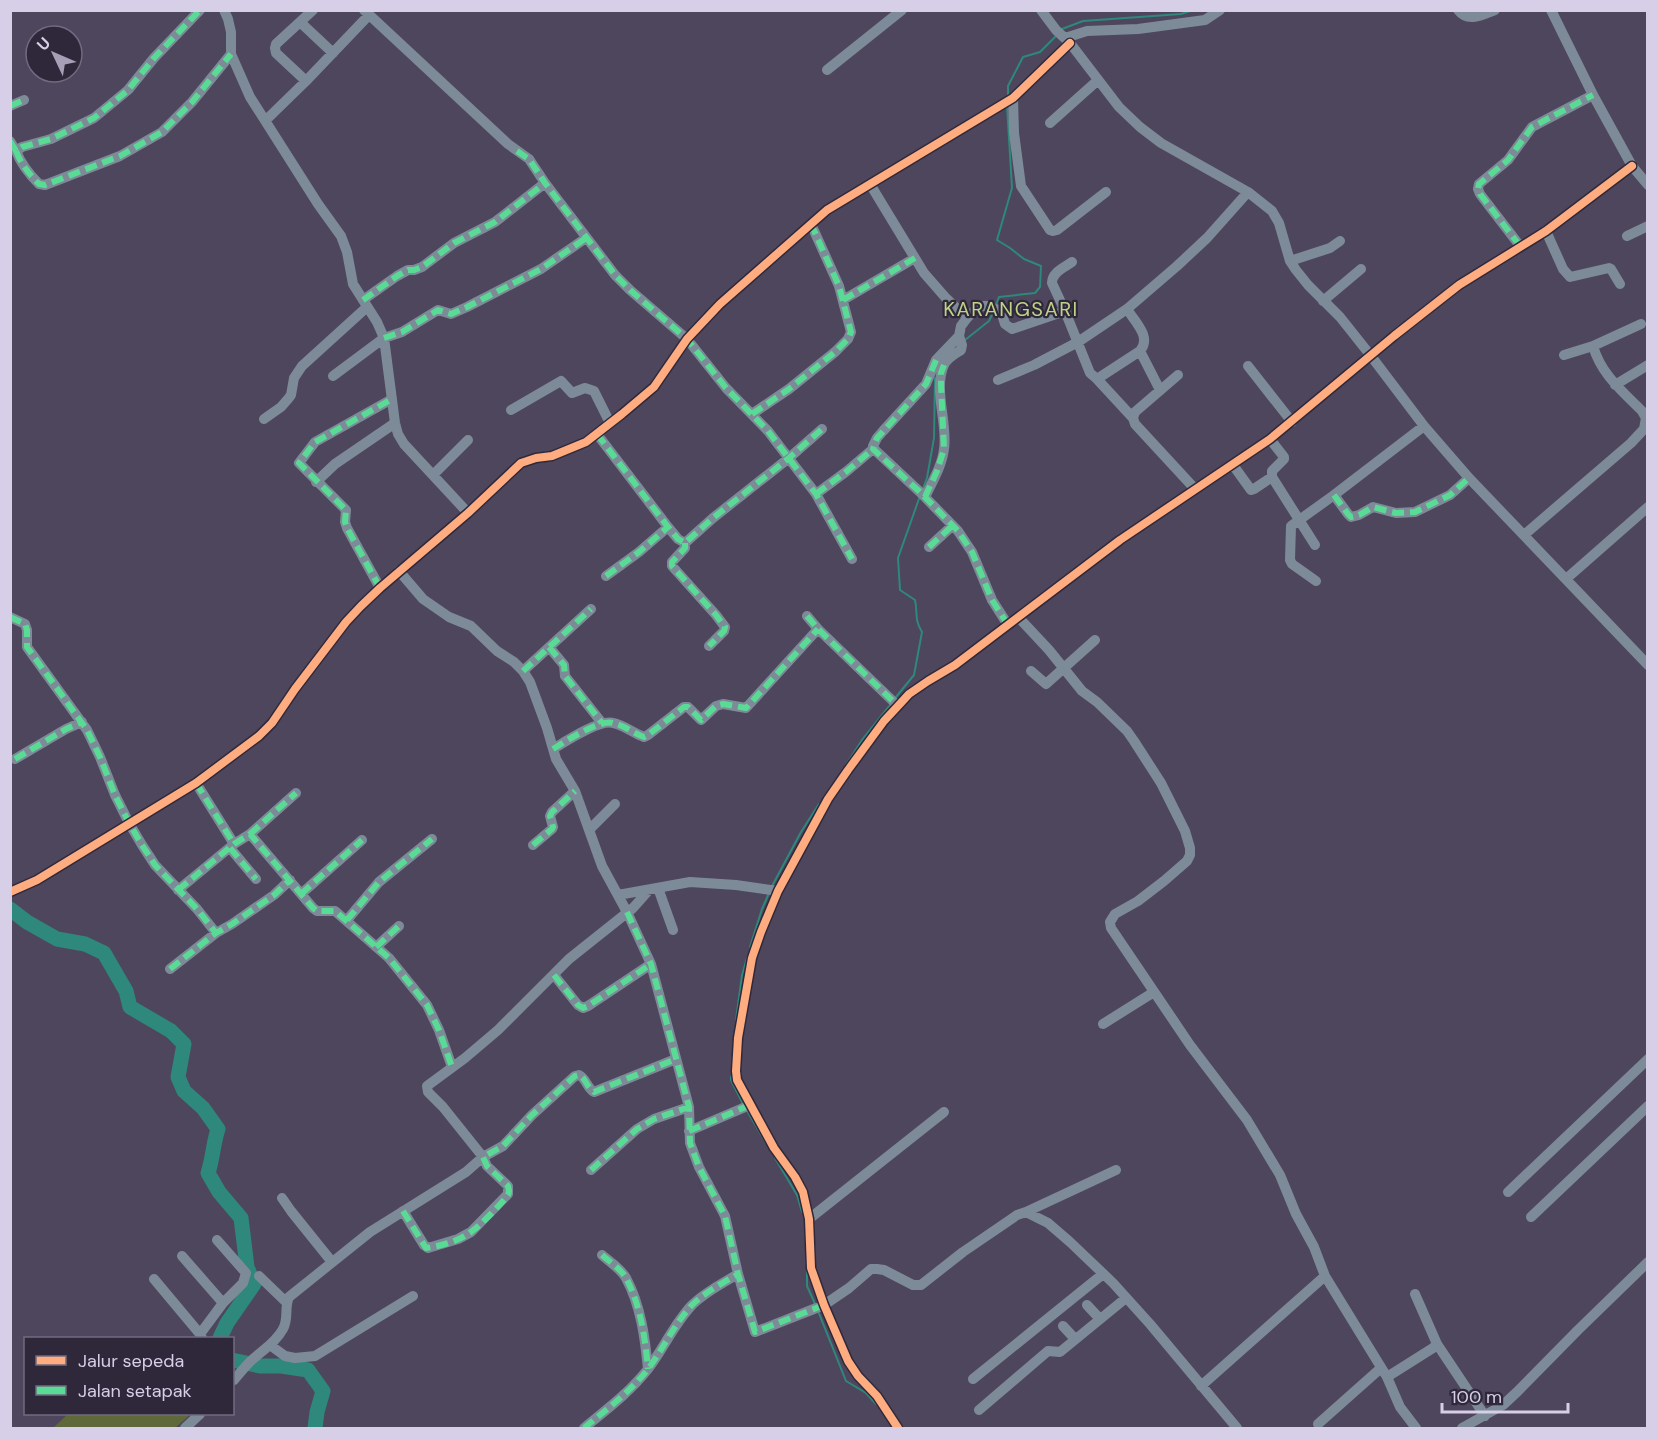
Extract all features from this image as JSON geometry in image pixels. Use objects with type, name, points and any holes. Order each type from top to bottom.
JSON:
[{"type":"street","points":[[13,146],[21,147],[51,139],[94,118],[128,90],[154,58],[200,10]]},
{"type":"street","points":[[224,10],[231,32],[231,54],[250,97],[318,204],[342,236],[353,284],[384,338],[398,434],[404,444],[468,513]]},
{"type":"street","points":[[306,81],[274,50],[276,44],[313,10]]},
{"type":"street","points":[[880,10],[889,20]]},
{"type":"street","points":[[827,70],[902,10]]},
{"type":"street","points":[[1041,10],[1097,81],[1140,127],[1161,143],[1248,192],[1272,211],[1279,223],[1290,261],[1308,285],[1340,318],[1371,356],[1424,426],[1469,478],[1647,665]]},
{"type":"street","points":[[10,892],[37,880],[196,783],[259,736],[272,723],[346,622],[380,588],[468,513],[521,463],[552,456],[586,442],[597,434],[654,387],[687,339],[720,304],[827,210],[1013,99],[1063,36],[1087,31],[1138,29],[1205,20],[1220,10]]},
{"type":"street","points":[[1458,10],[1467,18],[1495,10]]},
{"type":"street","points":[[1551,10],[1593,95],[1632,166],[1647,185]]},
{"type":"street","points":[[266,120],[333,53],[367,13],[508,144],[529,159],[615,275],[687,339],[726,388],[768,430],[816,494],[852,559]]},
{"type":"street","points":[[300,22],[333,53]]},
{"type":"street","points":[[13,146],[33,178],[39,184],[45,185],[120,156],[162,132],[192,102],[231,54]]},
{"type":"street","points":[[1050,123],[1097,81]]},
{"type":"street","points":[[1520,246],[1480,194],[1479,184],[1508,160],[1532,127],[1593,95]]},
{"type":"street","points":[[1013,99],[1014,133],[1021,186],[1050,230],[1057,230],[1106,192]]},
{"type":"street","points":[[10,106],[24,100]]},
{"type":"street","points":[[898,1428],[877,1396],[858,1376],[819,1306],[811,1268],[809,1219],[803,1192],[746,1107],[737,1080],[738,1038],[752,957],[772,890],[828,799],[894,703],[955,665],[1120,540],[1270,439],[1459,285],[1546,231],[1632,166]]},
{"type":"street","points":[[264,418],[281,407],[291,395],[294,378],[302,366],[365,303],[397,276],[408,270],[422,267],[454,243],[495,222],[545,183]]},
{"type":"street","points":[[870,184],[924,273],[967,318]]},
{"type":"street","points":[[998,380],[1034,365],[1078,342],[1127,309],[1200,245],[1248,192]]},
{"type":"street","points":[[752,414],[789,389],[835,352],[848,339],[851,332],[839,286],[811,224]]},
{"type":"street","points":[[1627,236],[1647,226]]},
{"type":"street","points":[[1546,231],[1563,269],[1570,277],[1609,268],[1620,284]]},
{"type":"street","points":[[333,376],[384,338],[402,332],[439,310],[450,314],[467,307],[554,261],[586,238]]},
{"type":"street","points":[[1290,261],[1330,248],[1340,241]]},
{"type":"street","points":[[843,300],[915,258]]},
{"type":"street","points":[[1072,262],[1055,274],[1052,279],[1090,373],[1195,489]]},
{"type":"street","points":[[1323,301],[1361,269]]},
{"type":"street","points":[[816,494],[873,449],[877,438],[926,384],[940,362],[961,350],[962,326],[978,308],[987,306],[1001,311],[1008,326],[1065,311]]},
{"type":"street","points":[[1097,379],[1144,346],[1145,337],[1127,309]]},
{"type":"street","points":[[1564,355],[1593,346],[1641,324]]},
{"type":"street","points":[[1524,535],[1631,443],[1644,429],[1647,418],[1645,410],[1615,385],[1601,367],[1593,346]]},
{"type":"street","points":[[1140,351],[1160,390]]},
{"type":"street","points":[[923,496],[937,471],[944,449],[940,362]]},
{"type":"street","points":[[1615,385],[1647,365]]},
{"type":"street","points":[[1248,366],[1292,422]]},
{"type":"street","points":[[1133,418],[1135,412],[1178,375]]},
{"type":"street","points":[[510,410],[561,381],[572,393],[585,388],[594,392],[610,423]]},
{"type":"street","points":[[380,588],[347,528],[346,510],[299,463],[315,442],[392,399]]},
{"type":"street","points":[[316,482],[335,464],[395,423]]},
{"type":"street","points":[[1316,581],[1292,564],[1290,560],[1291,526],[1424,426]]},
{"type":"street","points":[[709,646],[724,631],[725,627],[717,615],[672,566],[672,562],[685,548],[685,543],[822,429]]},
{"type":"street","points":[[597,434],[668,527],[678,539],[685,543]]},
{"type":"street","points":[[1270,439],[1284,457],[1282,462],[1274,467],[1272,477],[1315,545]]},
{"type":"street","points":[[433,475],[468,440]]},
{"type":"street","points":[[873,449],[952,526],[972,552],[992,600],[1008,625]]},
{"type":"street","points":[[1233,465],[1251,490],[1272,477]]},
{"type":"street","points":[[1334,495],[1347,514],[1352,517],[1370,507],[1396,513],[1408,513],[1415,512],[1450,495],[1469,478]]},
{"type":"street","points":[[1566,579],[1647,507]]},
{"type":"street","points":[[929,547],[952,526]]},
{"type":"street","points":[[606,576],[668,527]]},
{"type":"street","points":[[399,571],[423,599],[449,617],[471,626],[497,651],[523,670],[530,682],[556,759],[575,791],[602,866],[651,964],[689,1107],[690,1143],[725,1216],[738,1274],[755,1332],[819,1306],[849,1288],[871,1269],[884,1270],[913,1285],[921,1284],[1017,1215],[1116,1170]]},
{"type":"street","points":[[523,670],[591,609]]},
{"type":"street","points":[[807,616],[894,703]]},
{"type":"street","points":[[10,617],[25,624],[27,646],[82,722],[129,823],[155,865],[197,909],[216,933]]},
{"type":"street","points":[[1019,618],[1082,691],[1097,702],[1134,741],[1161,783],[1185,831],[1190,848],[1187,861],[1138,901],[1115,915],[1110,922],[1111,928],[1190,1045],[1247,1120],[1280,1175],[1325,1276],[1384,1373],[1400,1407],[1416,1428]]},
{"type":"street","points":[[553,749],[602,723],[612,722],[644,737],[684,707],[688,707],[700,720],[716,706],[723,704],[746,708],[818,629]]},
{"type":"street","points":[[1031,671],[1046,684],[1095,640]]},
{"type":"street","points":[[549,647],[564,665],[564,675],[602,723]]},
{"type":"street","points":[[15,759],[82,722]]},
{"type":"street","points":[[196,783],[232,846],[256,879]]},
{"type":"street","points":[[533,845],[552,829],[553,824],[550,819],[552,812],[575,791]]},
{"type":"street","points":[[178,890],[250,834],[296,793]]},
{"type":"street","points":[[588,830],[615,804]]},
{"type":"street","points":[[250,834],[317,911],[335,911],[396,967],[427,1005],[452,1067]]},
{"type":"street","points":[[347,920],[380,882],[432,839]]},
{"type":"street","points":[[301,894],[362,840]]},
{"type":"street","points":[[170,969],[290,880]]},
{"type":"street","points":[[618,895],[690,882],[772,890]]},
{"type":"street","points":[[403,1211],[426,1248],[458,1239],[470,1233],[508,1194],[508,1186],[487,1166],[483,1157],[428,1092],[428,1086],[498,1030],[569,960],[654,889]]},
{"type":"street","points":[[654,889],[673,930]]},
{"type":"street","points":[[376,947],[399,926]]},
{"type":"street","points":[[554,975],[583,1008],[651,964]]},
{"type":"street","points":[[1103,1024],[1154,992]]},
{"type":"street","points":[[235,1378],[270,1345],[283,1329],[286,1320],[286,1302],[289,1297],[370,1232],[503,1146],[532,1115],[575,1076],[582,1076],[594,1092],[676,1059]]},
{"type":"street","points":[[1508,1192],[1647,1059]]},
{"type":"street","points":[[1531,1217],[1647,1106]]},
{"type":"street","points":[[591,1170],[637,1129],[661,1116],[689,1107]]},
{"type":"street","points":[[689,1131],[746,1107]]},
{"type":"street","points":[[809,1219],[944,1112]]},
{"type":"street","points":[[282,1198],[332,1262]]},
{"type":"street","points":[[1026,1212],[1048,1223],[1103,1274],[1150,1324],[1237,1428]]},
{"type":"street","points":[[154,1279],[201,1336],[223,1303],[243,1282],[246,1273],[218,1240]]},
{"type":"street","points":[[603,1255],[625,1277],[635,1302],[642,1321],[648,1369]]},
{"type":"street","points":[[182,1256],[223,1303]]},
{"type":"street","points":[[1462,1428],[1503,1405],[1518,1392],[1647,1262]]},
{"type":"street","points":[[584,1428],[626,1393],[648,1369],[671,1332],[693,1304],[738,1274]]},
{"type":"street","points":[[973,1379],[1103,1274]]},
{"type":"street","points":[[259,1276],[286,1302]]},
{"type":"street","points":[[1201,1386],[1325,1276]]},
{"type":"street","points":[[1415,1294],[1437,1344],[1485,1416]]},
{"type":"street","points":[[270,1345],[285,1356],[295,1358],[315,1356],[413,1296]]},
{"type":"street","points":[[979,1410],[1048,1351],[1060,1352],[1126,1298]]},
{"type":"street","points":[[1087,1305],[1100,1319]]},
{"type":"street","points":[[1064,1326],[1075,1340]]},
{"type":"street","points":[[1318,1424],[1384,1373],[1437,1344]]},
{"type":"street","points":[[189,1427],[198,1415]]},
{"type":"green space","points":[[67,1415],[190,1415],[175,1428],[53,1428]]},
{"type":"waterway","points":[[1062,29],[1083,21],[1181,14],[1193,10]]},
{"type":"waterway","points":[[1008,97],[1008,86],[1023,57],[1040,52],[1056,36]]},
{"type":"waterway","points":[[996,305],[999,297],[1035,293],[1040,287],[1041,266],[1024,259],[997,240],[1012,188],[1007,106]]},
{"type":"waterway","points":[[965,340],[989,321],[993,313]]},
{"type":"waterway","points":[[922,491],[927,478],[934,438],[935,378]]},
{"type":"waterway","points":[[896,697],[914,675],[922,632],[917,620],[915,600],[900,590],[898,558],[920,496]]},
{"type":"waterway","points":[[846,765],[862,740],[891,704]]},
{"type":"waterway","points":[[771,888],[819,804]]},
{"type":"waterway","points":[[750,947],[769,893]]},
{"type":"waterway","points":[[10,909],[27,922],[57,939],[85,944],[104,953],[126,991],[130,1007],[171,1031],[184,1044],[178,1077],[184,1091],[203,1108],[218,1129],[208,1173],[219,1192],[241,1218],[247,1267],[254,1284],[227,1323],[220,1337]]},
{"type":"waterway","points":[[736,1020],[742,975],[747,958]]},
{"type":"waterway","points":[[731,1077],[743,1104]]},
{"type":"waterway","points":[[746,1109],[766,1143]]},
{"type":"waterway","points":[[775,1158],[797,1195],[802,1212]]},
{"type":"waterway","points":[[807,1271],[807,1286],[816,1306]]},
{"type":"waterway","points":[[818,1311],[846,1381],[866,1393],[876,1404]]},
{"type":"waterway","points":[[234,1360],[260,1366],[308,1370],[323,1391],[315,1428]]},
{"type":"marked path","points":[[10,141],[16,151],[22,147],[51,139],[94,118],[128,90],[154,58],[200,10]]},
{"type":"marked path","points":[[16,151],[32,176],[39,184],[45,185],[120,156],[162,132],[192,102],[231,54]]},
{"type":"marked path","points":[[1520,246],[1480,194],[1479,184],[1508,160],[1532,127],[1593,95]]},
{"type":"marked path","points":[[10,106],[24,100]]},
{"type":"marked path","points":[[517,151],[529,159],[615,275],[687,339],[726,388],[768,431],[816,494],[852,559]]},
{"type":"marked path","points":[[363,300],[397,276],[408,270],[422,267],[454,243],[495,222],[545,183]]},
{"type":"marked path","points":[[752,414],[789,389],[835,352],[848,339],[851,332],[839,286],[811,224]]},
{"type":"marked path","points":[[384,338],[402,332],[438,310],[451,314],[467,307],[541,269],[586,238]]},
{"type":"marked path","points":[[843,300],[915,258]]},
{"type":"marked path","points":[[936,360],[926,384],[877,438],[873,449],[958,531],[972,552],[992,600],[1008,625]]},
{"type":"marked path","points":[[925,497],[944,449],[941,384],[944,365]]},
{"type":"marked path","points":[[380,588],[347,528],[346,510],[299,463],[315,442],[392,399]]},
{"type":"marked path","points":[[597,434],[668,527],[678,539],[685,543],[822,429]]},
{"type":"marked path","points":[[816,494],[873,449]]},
{"type":"marked path","points":[[1334,495],[1351,517],[1373,507],[1396,513],[1415,512],[1450,495],[1469,478]]},
{"type":"marked path","points":[[929,547],[952,526]]},
{"type":"marked path","points":[[606,576],[668,527]]},
{"type":"marked path","points":[[685,543],[685,548],[672,562],[672,566],[725,627],[724,631],[709,646]]},
{"type":"marked path","points":[[523,671],[591,609]]},
{"type":"marked path","points":[[807,616],[898,706]]},
{"type":"marked path","points":[[10,617],[25,624],[27,647],[87,730],[129,823],[155,865],[197,909],[216,933]]},
{"type":"marked path","points":[[553,749],[600,724],[621,725],[644,737],[684,707],[688,707],[701,720],[716,706],[723,704],[746,708],[818,629]]},
{"type":"marked path","points":[[549,647],[564,665],[565,676],[602,723]]},
{"type":"marked path","points":[[15,759],[82,722]]},
{"type":"marked path","points":[[196,783],[234,844]]},
{"type":"marked path","points":[[533,845],[552,829],[550,816],[552,812],[575,791]]},
{"type":"marked path","points":[[250,834],[296,793]]},
{"type":"marked path","points":[[178,890],[234,844],[250,834],[313,908],[317,911],[335,911],[389,958],[427,1005],[452,1067]]},
{"type":"marked path","points":[[347,920],[379,882],[432,839]]},
{"type":"marked path","points":[[301,894],[362,840]]},
{"type":"marked path","points":[[230,848],[256,879]]},
{"type":"marked path","points":[[170,969],[216,933],[274,895],[290,880]]},
{"type":"marked path","points":[[627,912],[651,964],[689,1107],[690,1143],[699,1167],[725,1216],[738,1274],[755,1332],[824,1305]]},
{"type":"marked path","points":[[376,947],[399,926]]},
{"type":"marked path","points":[[554,975],[583,1008],[651,964]]},
{"type":"marked path","points":[[403,1211],[426,1248],[450,1243],[466,1235],[490,1215],[509,1193],[508,1186],[487,1166],[483,1157],[503,1146],[532,1115],[575,1076],[581,1076],[594,1092],[676,1059]]},
{"type":"marked path","points":[[689,1131],[750,1105]]},
{"type":"marked path","points":[[591,1170],[637,1129],[654,1119],[689,1107]]},
{"type":"marked path","points":[[602,1255],[621,1272],[631,1289],[642,1322],[648,1369]]},
{"type":"marked path","points":[[584,1428],[634,1385],[654,1361],[692,1305],[708,1292],[738,1274]]},
{"type":"cycle path","points":[[10,892],[37,880],[196,783],[259,736],[272,723],[295,689],[361,606],[468,513],[521,463],[552,456],[586,442],[654,387],[687,339],[720,304],[827,210],[1013,98],[1070,43]]},
{"type":"cycle path","points":[[898,1428],[877,1396],[858,1376],[848,1361],[811,1268],[809,1219],[803,1192],[774,1148],[737,1080],[738,1038],[752,958],[778,891],[828,799],[884,721],[909,694],[955,665],[1120,540],[1270,439],[1459,285],[1546,231],[1632,166]]},
{"type":"district","name":"KARANGSARI","points":[[1011,309]]}]
